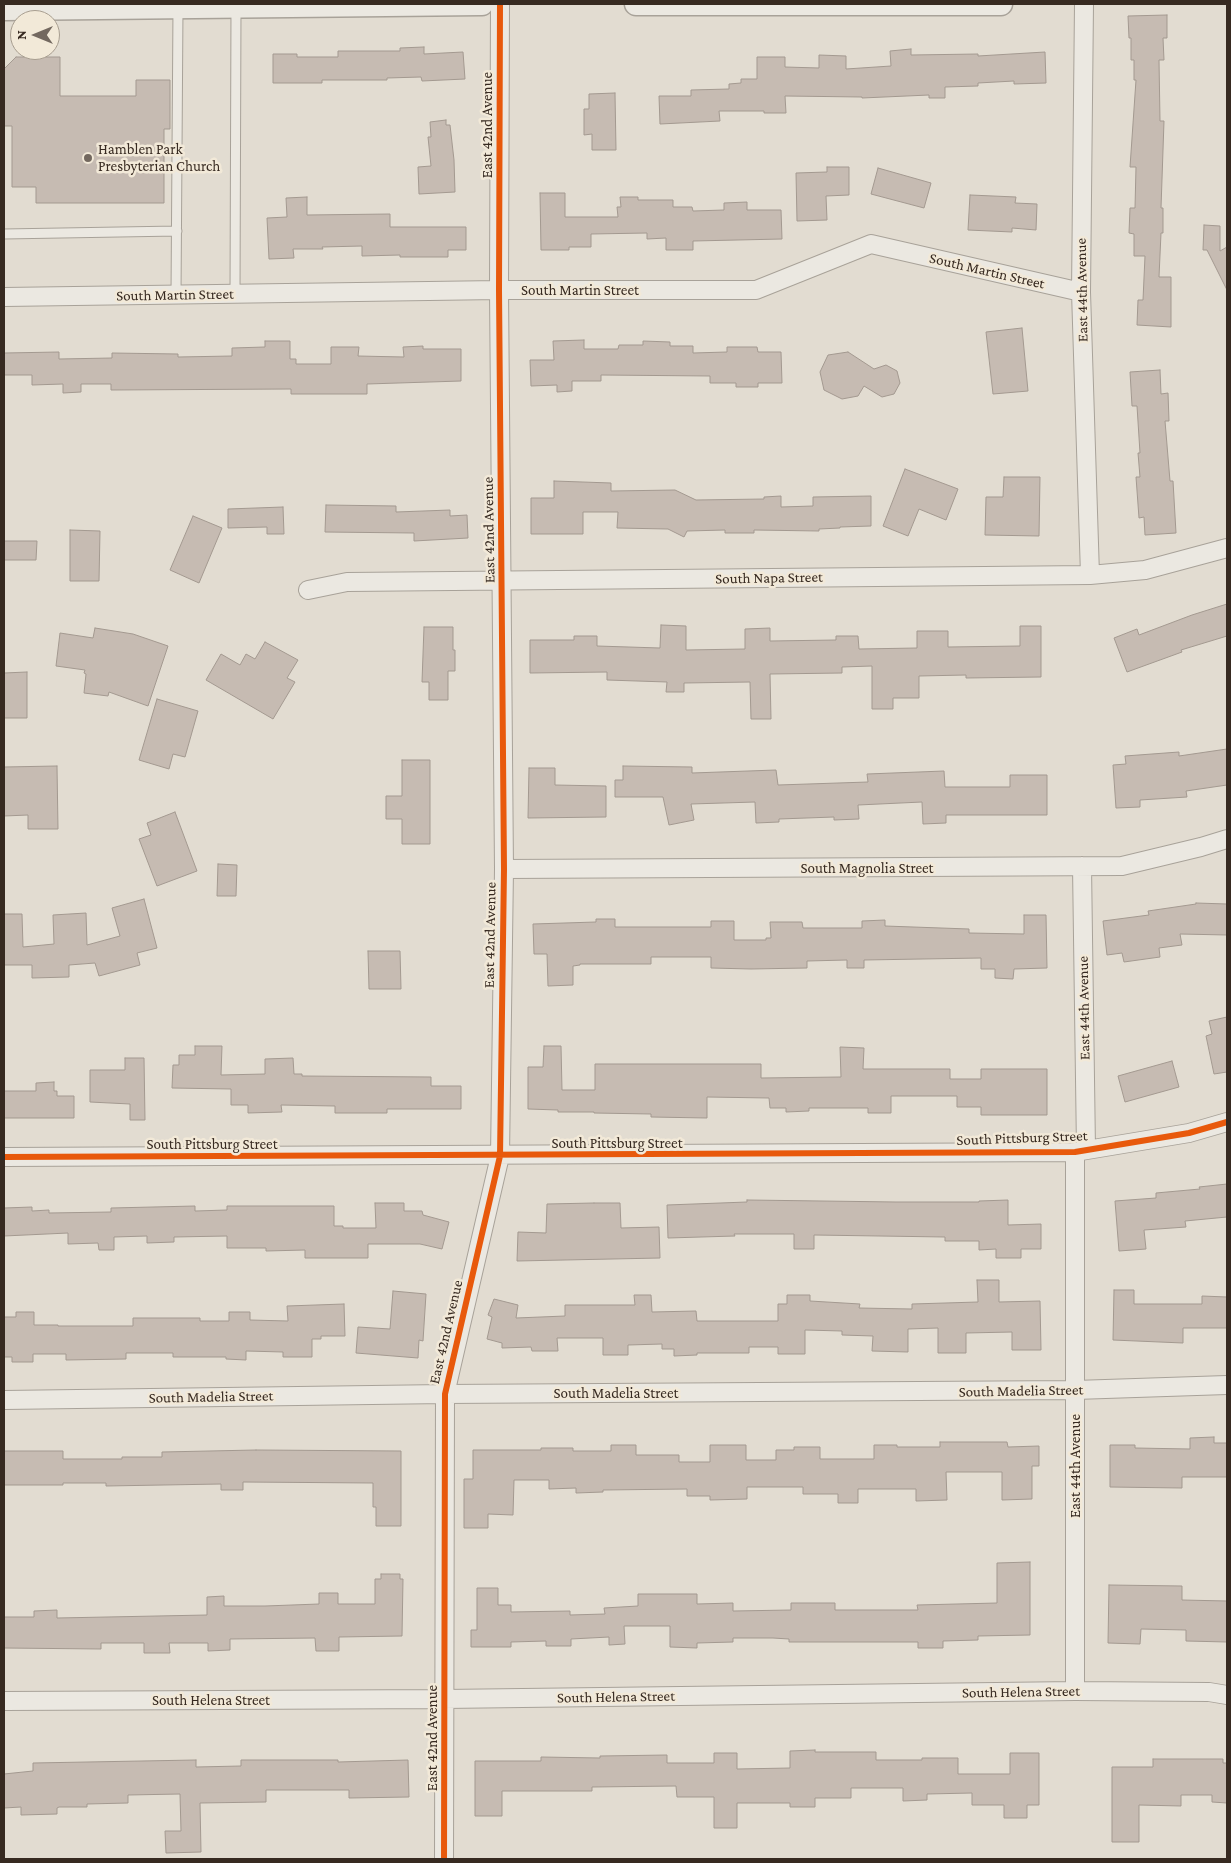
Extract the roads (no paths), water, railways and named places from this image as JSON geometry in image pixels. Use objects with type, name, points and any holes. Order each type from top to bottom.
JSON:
[{"type":"street","points":[[4,8],[482,4]]},
{"type":"street","name":"East 42nd Avenue","points":[[444,1859],[445,1394],[500,1156],[504,869],[499,290],[500,4]]},
{"type":"street","points":[[636,4],[1001,4]]},
{"type":"street","name":"East 44th Avenue","points":[[1084,4],[1081,292],[1090,575]]},
{"type":"street","name":"South Martin Street","points":[[4,297],[499,290],[756,290],[871,244],[1081,292]]},
{"type":"street","name":"South Napa Street","points":[[308,590],[347,582],[1090,575],[1145,570],[1227,548]]},
{"type":"street","name":"South Magnolia Street","points":[[504,869],[1122,866],[1227,839]]},
{"type":"street","name":"East 44th Avenue","points":[[1075,1691],[1075,1390],[1080,1151],[1082,866]]},
{"type":"street","name":"South Pittsburg Street","points":[[4,1157],[500,1156],[1080,1151],[1189,1133],[1227,1122]]},
{"type":"street","name":"South Madelia Street","points":[[4,1400],[445,1394],[1075,1390],[1227,1385]]},
{"type":"street","name":"South Helena Street","points":[[4,1701],[444,1699],[1075,1691],[1209,1692],[1227,1694]]},
{"type":"lane","points":[[235,294],[236,6]]},
{"type":"lane","points":[[176,295],[178,7]]},
{"type":"lane","points":[[4,234],[177,231]]},
{"type":"place","name":"Hamblen Park Presbyterian Church","points":[[88,158]]}]
